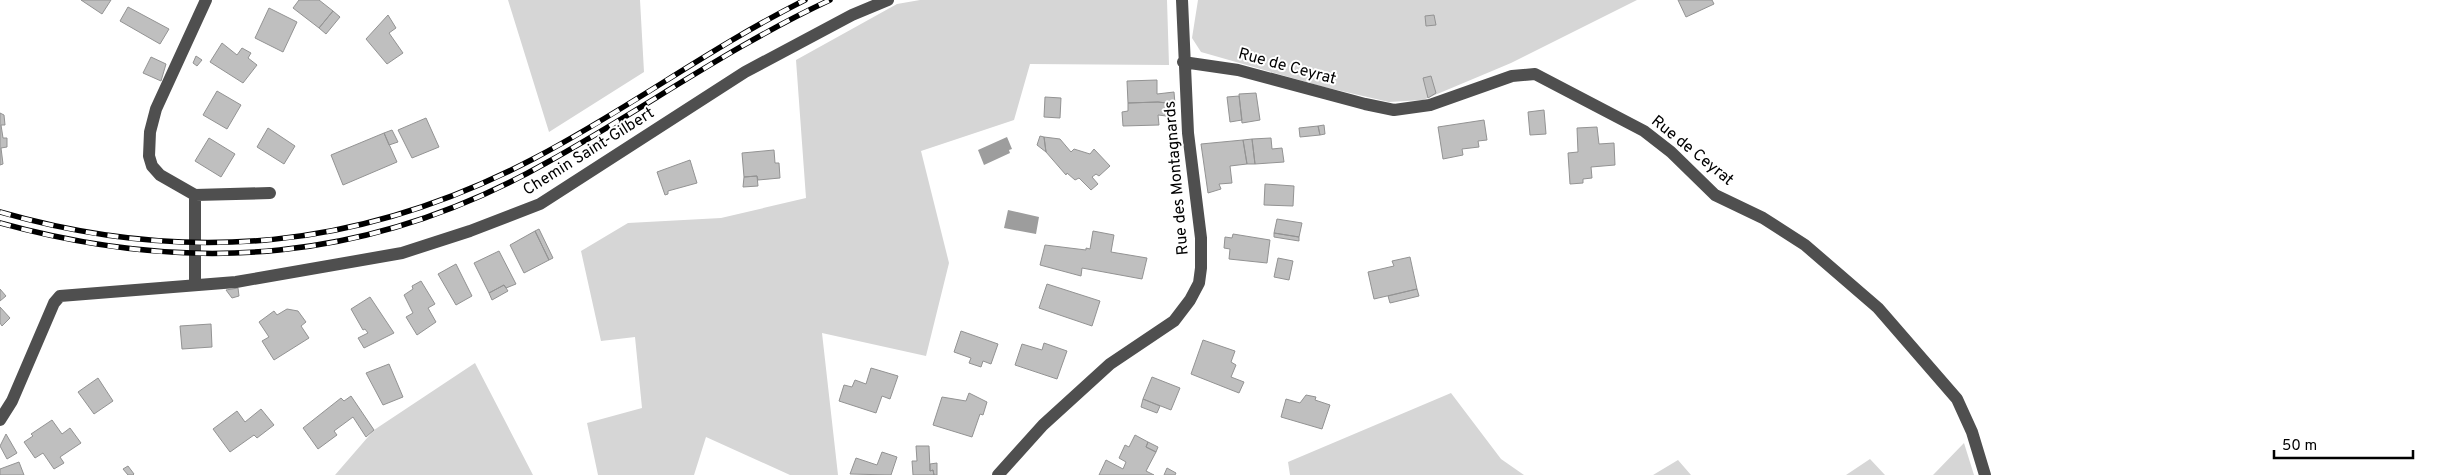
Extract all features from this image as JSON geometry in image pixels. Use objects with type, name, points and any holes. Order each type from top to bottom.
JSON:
[{"type":"street","points":[[206,0],[156,109],[150,132],[149,156],[152,166],[160,175],[195,195],[270,193]]},
{"type":"street","name":"Chemin Saint-Gilbert","points":[[0,420],[12,401],[54,303],[60,296],[236,282],[402,253],[507,218],[540,204],[605,164],[745,72],[852,15],[888,0]]},
{"type":"street","name":"Rue des Montagnards","points":[[998,475],[1043,425],[1110,364],[1174,321],[1190,300],[1199,282],[1201,238],[1188,132],[1183,62],[1182,0]]},
{"type":"street","name":"Rue de Ceyrat","points":[[1183,62],[1238,70],[1394,110],[1430,105],[1512,76],[1535,74],[1644,131],[1671,152],[1715,194],[1763,218],[1805,245],[1878,308],[1956,399],[1972,432],[1985,475]]},
{"type":"street","points":[[195,195],[195,285]]},
{"type":"shaded area","points":[[508,0],[640,0],[644,72],[549,132]]},
{"type":"shaded area","points":[[920,0],[1167,0],[1169,65],[1030,64],[1014,120],[921,151],[949,263],[926,356],[822,333],[838,475],[790,475],[706,437],[694,475],[598,475],[587,423],[642,408],[635,337],[601,341],[581,251],[628,223],[721,218],[806,198],[796,60],[897,4]]},
{"type":"shaded area","points":[[1198,0],[1637,0],[1511,63],[1423,100],[1389,102],[1324,87],[1201,52],[1192,38]]},
{"type":"shaded area","points":[[1007,137],[1012,149],[1009,150],[1010,153],[984,165],[978,150]]},
{"type":"shaded area","points":[[1008,210],[1039,217],[1036,234],[1004,228]]},
{"type":"shaded area","points":[[475,363],[533,475],[335,475],[374,430]]},
{"type":"shaded area","points":[[1451,393],[1501,459],[1524,475],[1290,475],[1288,462]]},
{"type":"shaded area","points":[[1964,443],[1974,475],[1933,475]]},
{"type":"shaded area","points":[[1870,459],[1885,475],[1846,475]]},
{"type":"shaded area","points":[[1678,460],[1691,475],[1653,475]]},
{"type":"building","points":[[81,0],[111,0],[102,14]]},
{"type":"building","points":[[299,0],[319,0],[333,11],[319,28],[293,8]]},
{"type":"building","points":[[1678,0],[1712,0],[1714,4],[1686,17]]},
{"type":"building","points":[[128,7],[169,29],[160,44],[120,21]]},
{"type":"building","points":[[269,8],[297,22],[283,52],[255,38]]},
{"type":"building","points":[[333,11],[340,17],[326,34],[319,28]]},
{"type":"building","points":[[388,15],[396,28],[389,33],[403,53],[387,64],[366,39]]},
{"type":"building","points":[[1434,15],[1436,25],[1426,26],[1425,16]]},
{"type":"building","points":[[222,43],[237,55],[242,48],[251,53],[248,58],[257,65],[243,83],[210,62]]},
{"type":"building","points":[[196,56],[202,60],[197,66],[193,63]]},
{"type":"building","points":[[151,57],[166,64],[161,81],[143,73]]},
{"type":"building","points":[[1431,76],[1436,93],[1428,98],[1423,78]]},
{"type":"building","points":[[1157,80],[1157,94],[1174,92],[1175,104],[1158,102],[1128,103],[1127,81]]},
{"type":"building","points":[[217,91],[241,105],[227,129],[203,115]]},
{"type":"building","points":[[1256,93],[1260,120],[1242,123],[1239,94]]},
{"type":"building","points":[[1239,96],[1242,120],[1230,122],[1227,97]]},
{"type":"building","points":[[1045,97],[1061,98],[1060,118],[1044,117]]},
{"type":"building","points":[[1158,102],[1175,104],[1175,117],[1158,115],[1159,125],[1123,126],[1122,112],[1128,111],[1128,103]]},
{"type":"building","points":[[1544,110],[1546,134],[1530,135],[1528,112]]},
{"type":"building","points":[[0,113],[4,115],[5,125],[1,125],[3,138],[7,138],[7,147],[1,148],[3,164],[0,165]]},
{"type":"building","points":[[426,118],[439,147],[412,158],[398,130]]},
{"type":"building","points":[[1484,120],[1487,140],[1478,141],[1479,147],[1462,149],[1463,155],[1443,159],[1438,127]]},
{"type":"building","points":[[1324,125],[1325,134],[1320,135],[1318,126]]},
{"type":"building","points":[[1318,126],[1320,135],[1300,137],[1299,128]]},
{"type":"building","points":[[1597,127],[1599,144],[1614,143],[1615,165],[1591,167],[1592,178],[1583,179],[1583,183],[1570,184],[1568,153],[1578,152],[1577,128]]},
{"type":"building","points":[[268,128],[295,146],[284,164],[257,147]]},
{"type":"building","points":[[392,130],[398,142],[389,145],[384,133]]},
{"type":"building","points":[[384,133],[397,162],[343,185],[331,155]]},
{"type":"building","points":[[1040,136],[1044,137],[1046,152],[1037,145]]},
{"type":"building","points":[[1044,137],[1060,139],[1071,152],[1074,149],[1090,154],[1094,149],[1110,166],[1099,176],[1096,174],[1092,177],[1098,184],[1091,190],[1079,178],[1075,180],[1067,173],[1066,175],[1046,152]]},
{"type":"building","points":[[209,138],[235,154],[221,177],[195,161]]},
{"type":"building","points":[[1271,138],[1272,149],[1282,148],[1284,162],[1255,164],[1252,139]]},
{"type":"building","points":[[1252,139],[1255,164],[1247,164],[1243,140]]},
{"type":"building","points":[[1243,140],[1247,164],[1230,166],[1232,183],[1219,184],[1221,189],[1208,193],[1201,144]]},
{"type":"building","points":[[774,150],[775,163],[779,163],[780,178],[758,180],[757,176],[744,177],[742,153]]},
{"type":"building","points":[[690,160],[697,183],[668,191],[668,194],[665,195],[657,172]]},
{"type":"building","points":[[757,176],[758,186],[743,187],[744,177]]},
{"type":"building","points":[[1265,184],[1294,186],[1293,206],[1264,205]]},
{"type":"building","points":[[1277,219],[1302,223],[1299,237],[1274,233]]},
{"type":"building","points":[[539,229],[553,258],[549,260],[535,231]]},
{"type":"building","points":[[535,231],[549,260],[524,273],[510,245]]},
{"type":"building","points":[[1093,231],[1114,235],[1111,252],[1147,258],[1142,279],[1082,268],[1081,276],[1040,265],[1045,245],[1090,249]]},
{"type":"building","points":[[1274,233],[1299,237],[1299,241],[1274,237]]},
{"type":"building","points":[[1233,234],[1270,240],[1267,263],[1229,259],[1230,249],[1224,248],[1225,237],[1232,238]]},
{"type":"building","points":[[499,251],[516,284],[506,288],[504,285],[489,293],[474,263]]},
{"type":"building","points":[[1410,257],[1417,289],[1374,299],[1368,272],[1394,266],[1392,261]]},
{"type":"building","points":[[1278,258],[1293,261],[1289,280],[1274,277]]},
{"type":"building","points":[[456,264],[472,296],[456,305],[438,274]]},
{"type":"building","points":[[421,281],[435,304],[428,308],[436,322],[417,335],[406,317],[413,313],[404,295],[413,289],[412,286]]},
{"type":"building","points":[[1047,284],[1100,301],[1092,326],[1039,308]]},
{"type":"building","points":[[504,285],[508,291],[492,300],[489,293]]},
{"type":"building","points":[[238,288],[239,296],[232,298],[226,290]]},
{"type":"building","points":[[0,289],[6,296],[0,301]]},
{"type":"building","points":[[1417,289],[1419,296],[1390,303],[1388,296]]},
{"type":"building","points":[[370,297],[394,333],[364,348],[358,338],[368,333],[365,329],[363,330],[351,309]]},
{"type":"building","points":[[0,307],[10,318],[2,326],[0,323]]},
{"type":"building","points":[[287,309],[298,311],[306,322],[301,326],[309,338],[274,360],[262,341],[269,337],[259,322],[274,311],[277,315]]},
{"type":"building","points":[[211,324],[212,347],[182,349],[180,326]]},
{"type":"building","points":[[961,331],[998,344],[991,364],[983,361],[981,367],[969,363],[971,358],[954,352]]},
{"type":"building","points":[[1203,340],[1235,351],[1231,362],[1236,365],[1231,377],[1244,382],[1239,393],[1191,374]]},
{"type":"building","points":[[1044,343],[1067,351],[1057,379],[1015,365],[1022,344],[1042,350]]},
{"type":"building","points":[[389,364],[403,397],[383,405],[366,373]]},
{"type":"building","points":[[871,368],[898,376],[890,399],[882,396],[876,413],[839,401],[844,385],[852,387],[855,380],[866,384]]},
{"type":"building","points":[[1152,377],[1180,388],[1171,410],[1143,399]]},
{"type":"building","points":[[98,378],[113,401],[94,414],[78,392]]},
{"type":"building","points":[[969,393],[987,402],[983,415],[980,414],[972,437],[933,425],[942,397],[966,401]]},
{"type":"building","points":[[1306,395],[1316,397],[1315,400],[1330,405],[1322,429],[1281,417],[1286,399],[1300,403]]},
{"type":"building","points":[[351,396],[374,430],[366,437],[353,417],[334,431],[337,435],[318,449],[303,428],[341,398],[344,401]]},
{"type":"building","points":[[1143,399],[1160,406],[1157,413],[1141,407]]},
{"type":"building","points":[[261,409],[274,425],[257,438],[254,435],[230,452],[213,429],[237,411],[245,422]]},
{"type":"building","points":[[52,420],[62,434],[70,428],[81,443],[60,457],[64,463],[54,469],[43,453],[35,458],[24,442],[33,436],[31,434]]},
{"type":"building","points":[[6,434],[17,453],[7,459],[0,446]]},
{"type":"building","points":[[1135,435],[1148,442],[1146,447],[1156,452],[1146,471],[1154,475],[1099,475],[1106,460],[1123,469],[1126,462],[1119,458],[1125,445],[1129,447]]},
{"type":"building","points":[[1148,442],[1158,447],[1156,452],[1146,447]]},
{"type":"building","points":[[916,446],[929,446],[930,471],[933,470],[934,475],[913,475],[912,461],[917,461]]},
{"type":"building","points":[[882,452],[897,457],[891,475],[850,474],[856,458],[877,465]]},
{"type":"building","points":[[19,462],[24,475],[0,475],[0,469]]},
{"type":"building","points":[[937,463],[937,475],[934,475],[933,470],[930,471],[930,464]]},
{"type":"building","points":[[128,466],[133,475],[128,475],[123,469]]},
{"type":"building","points":[[1167,468],[1176,473],[1175,475],[1164,475]]},
{"type":"railway","points":[[0,212],[70,229],[139,239],[206,243],[273,239],[339,229],[405,212],[470,189],[535,158],[603,120],[770,18],[805,0]]},
{"type":"railway","points":[[0,223],[71,240],[142,250],[211,253],[279,250],[347,239],[414,222],[480,196],[546,163],[757,37],[830,0]]}]
